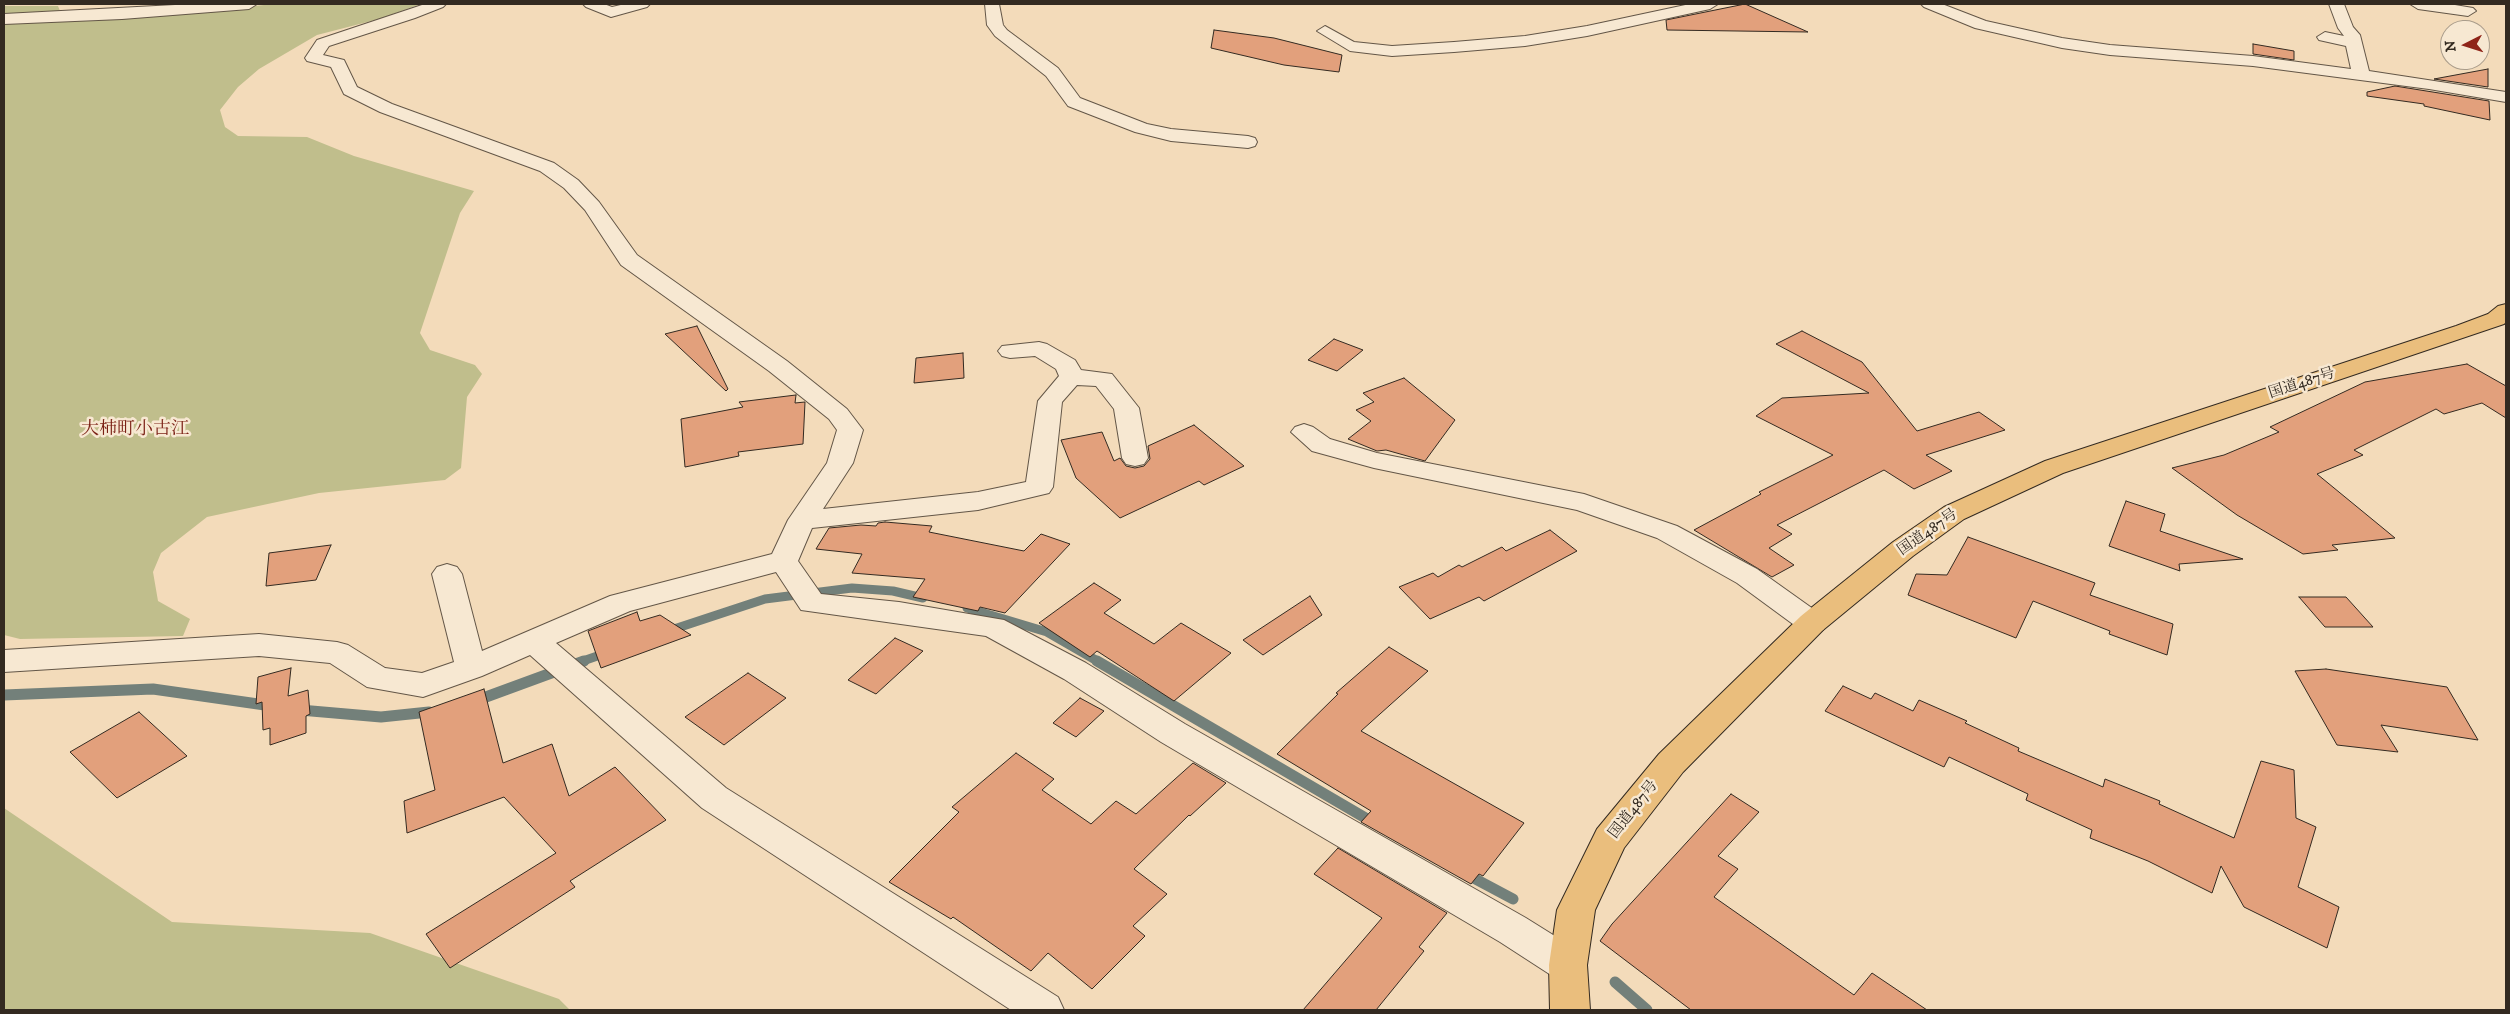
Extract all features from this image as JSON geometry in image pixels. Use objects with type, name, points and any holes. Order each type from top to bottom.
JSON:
[{"type":"highway","name":"国道487号","points":[[1570,1010],[1568,965],[1576,910],[1610,839],[1671,763],[1812,623],[1903,549],[1954,513],[2054,467],[2464,331],[2496,319],[2506,311]]},
{"type":"street","points":[[4,18],[122,14],[249,4]]},
{"type":"street","points":[[438,4],[323,43],[313,58],[338,64],[350,90],[386,108],[500,148],[547,168],[571,184],[592,206],[629,260],[778,366],[838,414],[850,430],[840,463],[802,520],[783,561]]},
{"type":"street","points":[[591,4],[612,12],[642,4]]},
{"type":"street","points":[[992,4],[995,25],[1001,33],[1030,53],[1052,72],[1074,102],[1141,128],[1171,135],[1248,142]]},
{"type":"street","points":[[1325,31],[1350,46],[1392,51],[1525,40],[1587,31],[1710,4]]},
{"type":"street","points":[[1929,4],[1980,25],[2062,43],[2110,50],[2253,61],[2506,96]]},
{"type":"street","points":[[2337,4],[2353,42],[2361,76]]},
{"type":"street","points":[[2418,4],[2468,11]]},
{"type":"street","points":[[2325,37],[2353,42]]},
{"type":"street","points":[[1010,351],[1039,349],[1067,365],[1071,377]]},
{"type":"street","points":[[802,520],[978,501],[1039,487],[1050,401],[1071,377]]},
{"type":"street","points":[[1071,377],[1103,379],[1126,408],[1135,458]]},
{"type":"street","points":[[1304,432],[1322,445],[1374,460],[1504,485],[1584,503],[1667,532],[1747,576],[1812,623]]},
{"type":"street","points":[[4,661],[259,645],[337,653],[378,679],[422,685],[471,668],[621,603],[783,561]]},
{"type":"street","points":[[783,561],[812,603],[900,612],[993,627],[1075,671],[1173,733],[1513,930],[1568,965]]},
{"type":"street","points":[[447,574],[471,668]]},
{"type":"street","points":[[534,641],[714,798],[1044,1010]]},
{"type":"shaded area","points":[[421,4],[379,19],[317,35],[259,69],[238,87],[220,110],[225,127],[238,136],[307,137],[354,156],[474,191],[460,213],[420,333],[430,350],[475,365],[482,374],[467,397],[461,468],[445,480],[319,493],[207,517],[161,553],[153,572],[158,601],[190,619],[183,636],[20,639],[4,635],[4,6],[58,6],[62,16],[202,12],[264,5]]},
{"type":"shaded area","points":[[4,808],[172,922],[370,933],[559,999],[570,1010],[4,1010]]},
{"type":"building","points":[[1745,4],[1808,32],[1667,30],[1666,20]]},
{"type":"building","points":[[1214,30],[1274,38],[1342,55],[1339,72],[1284,65],[1211,48]]},
{"type":"building","points":[[2253,44],[2294,51],[2294,60],[2253,54]]},
{"type":"building","points":[[2483,70],[2488,70],[2488,87],[2434,79]]},
{"type":"building","points":[[2395,86],[2489,101],[2490,120],[2424,106],[2424,104],[2367,96],[2367,92]]},
{"type":"building","points":[[697,326],[728,389],[726,391],[665,334]]},
{"type":"building","points":[[1802,331],[1862,362],[1917,431],[1979,412],[2005,430],[1926,455],[1952,471],[1914,489],[1884,470],[1777,525],[1792,534],[1769,548],[1794,565],[1772,577],[1694,530],[1761,494],[1759,492],[1833,455],[1756,416],[1782,398],[1869,393],[1776,344]]},
{"type":"building","points":[[1334,339],[1363,350],[1337,371],[1308,360]]},
{"type":"building","points":[[963,353],[964,378],[914,383],[916,358]]},
{"type":"building","points":[[2467,364],[2506,386],[2506,418],[2482,403],[2444,414],[2436,409],[2354,450],[2363,455],[2317,474],[2395,538],[2332,545],[2338,550],[2303,554],[2237,515],[2172,468],[2224,455],[2279,432],[2270,427],[2365,382]]},
{"type":"building","points":[[1404,378],[1455,420],[1425,461],[1386,450],[1377,451],[1348,439],[1371,421],[1356,410],[1374,402],[1363,393]]},
{"type":"building","points":[[796,395],[795,403],[805,402],[803,444],[738,452],[739,456],[685,467],[681,419],[743,407],[739,402]]},
{"type":"building","points":[[1194,425],[1244,466],[1204,485],[1199,481],[1120,518],[1076,478],[1061,440],[1102,432],[1114,461],[1120,458],[1126,466],[1135,468],[1144,466],[1150,459],[1148,446]]},
{"type":"building","points":[[2126,501],[2165,514],[2160,531],[2243,559],[2179,564],[2180,571],[2109,546]]},
{"type":"building","points":[[878,523],[932,526],[929,532],[1024,551],[1041,534],[1070,544],[1005,613],[980,607],[978,611],[913,597],[925,579],[852,573],[862,554],[816,549],[829,528],[861,525],[876,526]]},
{"type":"building","points":[[1550,530],[1577,551],[1484,601],[1479,597],[1430,619],[1399,587],[1433,573],[1438,577],[1459,565],[1462,567],[1502,547],[1506,551]]},
{"type":"building","points":[[1968,537],[2095,583],[2090,595],[2173,624],[2167,655],[2109,634],[2110,631],[2033,601],[2016,638],[1908,595],[1916,574],[1947,575]]},
{"type":"building","points":[[331,545],[316,580],[266,586],[269,553]]},
{"type":"building","points":[[1094,583],[1121,600],[1104,613],[1154,644],[1181,623],[1231,653],[1174,701],[1097,651],[1090,657],[1039,623]]},
{"type":"building","points":[[1310,596],[1322,615],[1263,655],[1243,640]]},
{"type":"building","points":[[2299,597],[2346,597],[2373,627],[2325,627]]},
{"type":"building","points":[[637,612],[640,621],[660,615],[691,635],[601,668],[588,631]]},
{"type":"building","points":[[895,638],[923,651],[876,694],[848,680]]},
{"type":"building","points":[[1389,647],[1428,671],[1361,731],[1524,823],[1483,876],[1479,874],[1471,884],[1361,822],[1371,811],[1277,754],[1338,694],[1336,693]]},
{"type":"building","points":[[291,668],[288,696],[308,690],[310,714],[306,716],[306,733],[270,745],[270,728],[263,730],[262,702],[256,704],[258,677]]},
{"type":"building","points":[[2326,669],[2447,687],[2478,740],[2381,725],[2398,752],[2337,745],[2295,671]]},
{"type":"building","points":[[748,673],[786,698],[724,745],[685,717]]},
{"type":"building","points":[[1843,686],[1871,699],[1875,693],[1913,711],[1919,700],[1967,721],[1965,723],[2019,748],[2018,751],[2103,787],[2105,779],[2160,801],[2159,804],[2234,838],[2261,761],[2294,770],[2296,818],[2316,827],[2298,887],[2339,907],[2327,948],[2244,907],[2221,866],[2212,893],[2148,861],[2090,838],[2092,830],[2026,800],[2028,794],[1949,757],[1944,767],[1825,711]]},
{"type":"building","points":[[484,689],[503,763],[552,744],[569,796],[615,767],[666,820],[570,881],[575,887],[450,968],[426,934],[556,853],[504,797],[407,833],[404,801],[435,790],[419,712]]},
{"type":"building","points":[[1080,698],[1104,711],[1076,737],[1053,723]]},
{"type":"building","points":[[139,712],[187,756],[117,798],[70,752]]},
{"type":"building","points":[[1016,753],[1054,779],[1042,790],[1091,824],[1116,801],[1136,814],[1193,763],[1226,783],[1189,815],[1134,869],[1167,894],[1133,926],[1145,936],[1092,989],[1048,953],[1031,971],[953,917],[951,919],[889,882],[959,812],[952,807]]},
{"type":"building","points":[[1731,794],[1759,812],[1718,856],[1738,869],[1714,897],[1854,995],[1872,973],[1927,1010],[1691,1010],[1600,941],[1612,924]]},
{"type":"building","points":[[1338,848],[1447,913],[1419,947],[1424,951],[1376,1010],[1303,1010],[1382,918],[1314,874]]},
{"type":"waterway","points":[[668,631],[765,599],[852,588],[893,591],[923,598]]},
{"type":"waterway","points":[[967,608],[1047,632],[1099,662]]},
{"type":"waterway","points":[[580,662],[606,653]]},
{"type":"waterway","points":[[475,701],[584,661]]},
{"type":"waterway","points":[[1097,661],[1374,823]]},
{"type":"waterway","points":[[4,695],[153,689],[272,706]]},
{"type":"waterway","points":[[300,710],[381,717],[429,712]]},
{"type":"waterway","points":[[1466,874],[1513,899]]},
{"type":"waterway","points":[[1615,982],[1647,1010]]},
{"type":"district","name":"大柿町小古江","points":[[135,430]]}]
